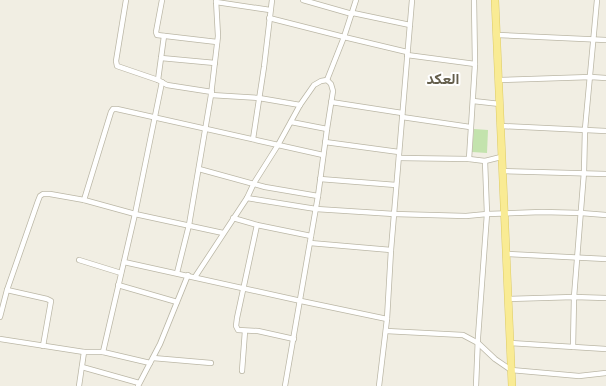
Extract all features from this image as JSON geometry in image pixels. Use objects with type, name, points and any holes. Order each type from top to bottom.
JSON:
[{"type":"main road","points":[[495,0],[512,386]]},
{"type":"street","points":[[126,0],[116,61],[117,66],[160,81],[167,85],[212,94],[259,98],[300,105]]},
{"type":"street","points":[[162,0],[156,34],[217,42]]},
{"type":"street","points":[[253,139],[272,0]]},
{"type":"street","points":[[303,0],[352,13],[410,25]]},
{"type":"street","points":[[327,80],[344,37],[356,0]]},
{"type":"street","points":[[380,386],[387,319],[396,185],[412,0]]},
{"type":"street","points":[[469,159],[475,64],[474,0]]},
{"type":"street","points":[[573,347],[574,297],[584,172],[585,129],[597,0]]},
{"type":"street","points":[[177,273],[189,226],[212,94],[217,42],[216,1],[240,2],[270,10]]},
{"type":"street","points":[[269,18],[407,53],[475,64]]},
{"type":"street","points":[[497,35],[606,40]]},
{"type":"street","points":[[103,352],[135,214],[154,117],[160,81],[164,36]]},
{"type":"street","points":[[161,58],[215,63]]},
{"type":"street","points":[[499,80],[591,77],[606,78]]},
{"type":"street","points":[[285,386],[316,209],[333,91],[331,84],[327,80]]},
{"type":"street","points":[[195,277],[247,198],[254,183],[314,84],[327,80]]},
{"type":"street","points":[[473,101],[500,104]]},
{"type":"street","points":[[331,102],[470,127]]},
{"type":"street","points":[[84,200],[111,112],[117,109],[323,155]]},
{"type":"street","points":[[291,122],[327,129]]},
{"type":"street","points":[[501,126],[606,131]]},
{"type":"street","points":[[325,142],[399,152]]},
{"type":"street","points":[[399,158],[469,159],[485,161],[502,157]]},
{"type":"street","points":[[476,386],[487,214],[485,161]]},
{"type":"street","points":[[199,169],[265,187],[318,196]]},
{"type":"street","points":[[502,171],[584,172],[606,174]]},
{"type":"street","points":[[320,179],[396,185]]},
{"type":"street","points":[[0,317],[7,290],[40,196],[44,194],[84,200],[135,214],[223,233]]},
{"type":"street","points":[[247,198],[316,209],[394,214],[466,216],[542,212],[606,215]]},
{"type":"street","points":[[233,218],[257,225],[311,236]]},
{"type":"street","points":[[257,225],[236,326],[238,330],[258,331],[294,339]]},
{"type":"street","points":[[310,243],[391,250]]},
{"type":"street","points":[[506,254],[606,259]]},
{"type":"street","points":[[79,260],[121,273]]},
{"type":"street","points":[[124,262],[387,319]]},
{"type":"street","points":[[82,367],[139,385],[160,344],[188,276]]},
{"type":"street","points":[[118,284],[178,302]]},
{"type":"street","points":[[7,290],[50,300],[51,302],[43,346]]},
{"type":"street","points":[[508,299],[574,297],[606,298]]},
{"type":"street","points":[[242,371],[245,331]]},
{"type":"street","points":[[386,331],[456,334],[469,337],[478,343],[495,360],[511,370],[579,376],[606,373]]},
{"type":"street","points":[[0,339],[84,352],[103,352],[150,364]]},
{"type":"street","points":[[510,343],[606,349]]},
{"type":"street","points":[[79,386],[84,352]]},
{"type":"street","points":[[153,358],[211,363]]},
{"type":"green space","points":[[474,129],[488,130],[487,153],[472,152]]},
{"type":"district","name":"العكد","points":[[443,79]]}]
